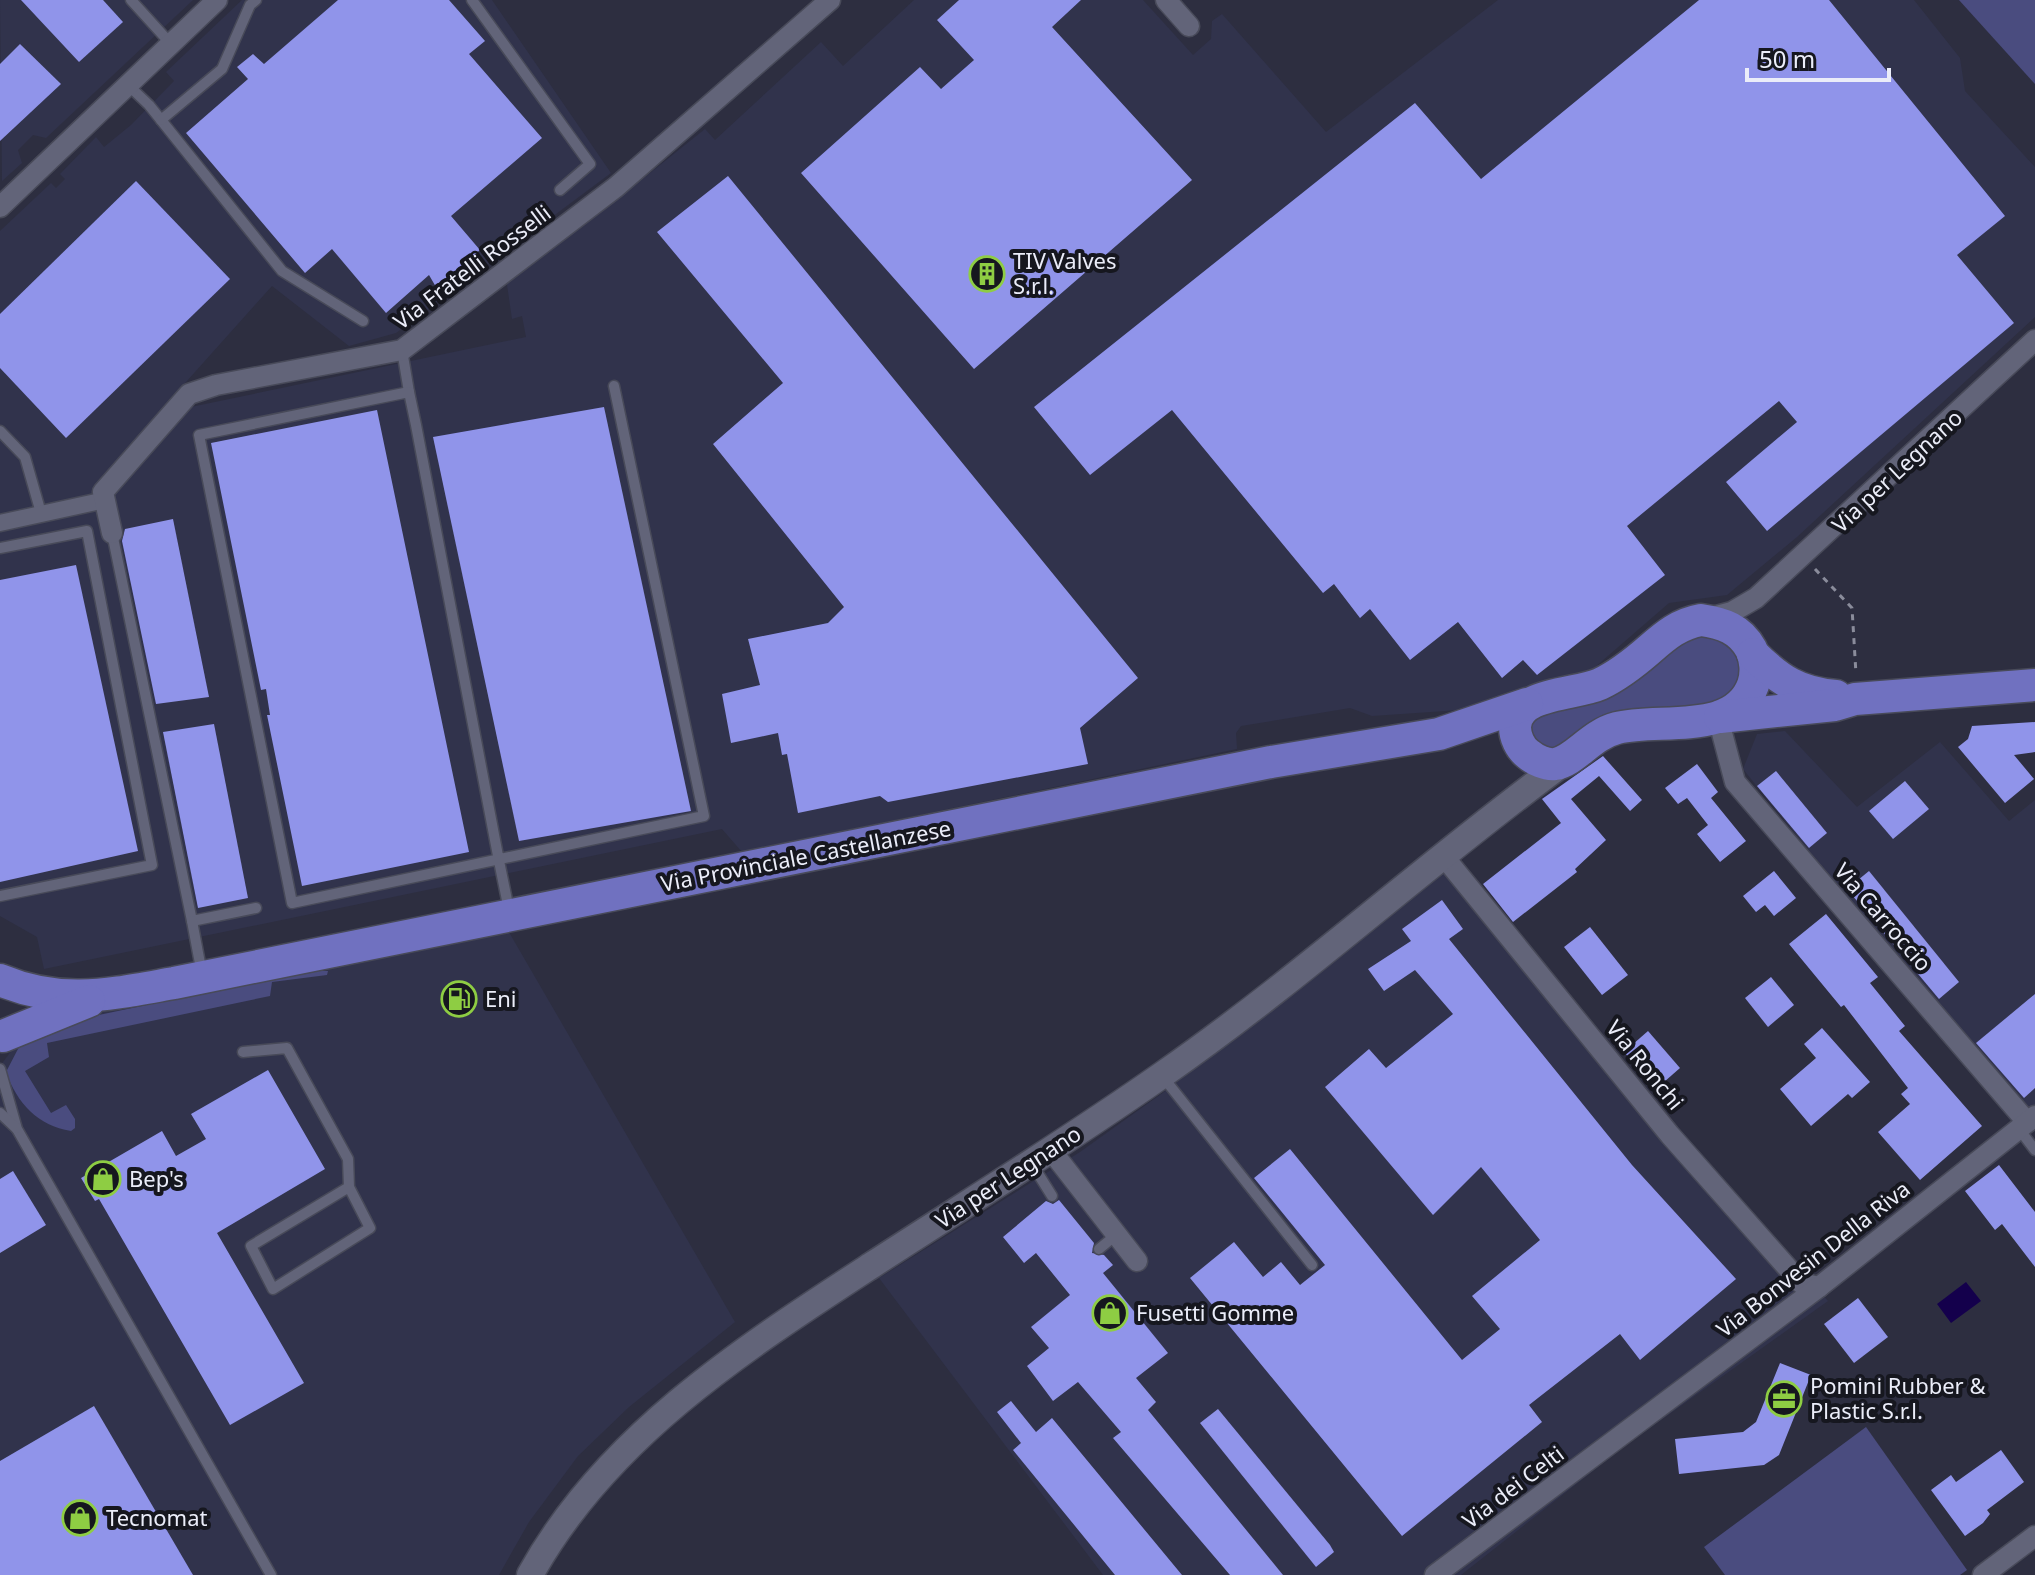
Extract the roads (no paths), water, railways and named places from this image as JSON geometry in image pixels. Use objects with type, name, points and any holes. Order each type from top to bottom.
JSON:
[{"type":"main road","points":[[1701,620],[1728,626],[1785,683],[1816,694],[1855,687],[2035,685]]},
{"type":"main road","name":"Via Provinciale Castellanzese","points":[[101,996],[1271,762],[1439,734],[1603,682],[1673,629],[1701,620]]},
{"type":"main road","points":[[1719,726],[1744,701],[1752,688],[1756,676],[1749,647]]},
{"type":"main road","points":[[1567,760],[1604,731],[1629,725],[1719,726],[1835,705],[1855,687]]},
{"type":"main road","points":[[1524,749],[1515,730],[1516,717],[1527,704]]},
{"type":"main road","name":"Via Provinciale Castellanzese","points":[[1439,734],[1482,736],[1524,749],[1553,764],[1567,760]]},
{"type":"main road","points":[[0,981],[30,993],[101,996]]},
{"type":"main road","points":[[0,981],[9,1008],[2,1039]]},
{"type":"main road","points":[[2,1039],[101,996]]},
{"type":"street","points":[[0,207],[217,0]]},
{"type":"street","name":"Via Fratelli Rosselli","points":[[105,500],[103,492],[189,394],[216,385],[402,350],[616,187],[830,0]]},
{"type":"street","points":[[1166,0],[1189,26]]},
{"type":"street","name":"Via per Legnano","points":[[1701,620],[1732,612],[1756,598],[1813,549],[2035,340]]},
{"type":"street","points":[[0,523],[105,500],[112,533]]},
{"type":"street","points":[[1749,647],[1743,625],[1756,598]]},
{"type":"street","name":"Via Carroccio","points":[[1719,726],[1735,782],[2027,1122]]},
{"type":"street","name":"Via per Legnano","points":[[1511,802],[1529,775],[1524,749]]},
{"type":"street","name":"Via per Legnano","points":[[530,1575],[577,1503],[626,1450],[696,1388],[775,1327],[1162,1076],[1301,973],[1567,760]]},
{"type":"street","name":"Via Ronchi","points":[[1445,858],[1680,1146],[1801,1283],[1819,1287]]},
{"type":"street","name":"Via Bonvesin Della Riva","points":[[1619,1437],[1819,1287],[2027,1122]]},
{"type":"street","points":[[1040,1156],[1137,1261]]},
{"type":"street","name":"Via dei Celti","points":[[1435,1575],[1619,1437]]},
{"type":"street","points":[[1983,1575],[2035,1536]]},
{"type":"lane","points":[[131,0],[171,44]]},
{"type":"lane","points":[[161,120],[222,69],[250,5],[256,0]]},
{"type":"lane","points":[[472,0],[590,164],[560,190]]},
{"type":"lane","points":[[128,85],[161,120],[282,271],[363,321]]},
{"type":"lane","points":[[402,350],[510,916]]},
{"type":"lane","points":[[409,392],[199,435],[292,903],[704,816],[614,386]]},
{"type":"lane","points":[[0,431],[25,457],[39,506]]},
{"type":"lane","points":[[0,548],[87,531],[152,865],[0,896]]},
{"type":"lane","points":[[112,533],[192,921],[189,980]]},
{"type":"lane","points":[[192,921],[256,908]]},
{"type":"lane","points":[[243,1052],[287,1048],[348,1159],[349,1187],[370,1228],[273,1289],[251,1246],[349,1187]]},
{"type":"lane","points":[[0,1069],[17,1129],[271,1575]]},
{"type":"lane","points":[[1162,1076],[1312,1265]]},
{"type":"lane","points":[[0,1113],[17,1129]]},
{"type":"lane","points":[[2027,1122],[2035,1150]]},
{"type":"lane","points":[[1040,1156],[1052,1196]]},
{"type":"lane","points":[[1099,1249],[1116,1235]]},
{"type":"place","name":"TIV Valves S.r.l.","points":[[987,274]]},
{"type":"place","name":"Eni","points":[[459,999]]},
{"type":"place","name":"Bep's","points":[[103,1179]]},
{"type":"place","name":"Fusetti Gomme","points":[[1110,1313]]},
{"type":"place","name":"Pomini Rubber & Plastic S.r.l.","points":[[1784,1399]]},
{"type":"place","name":"Tecnomat","points":[[80,1518]]}]
